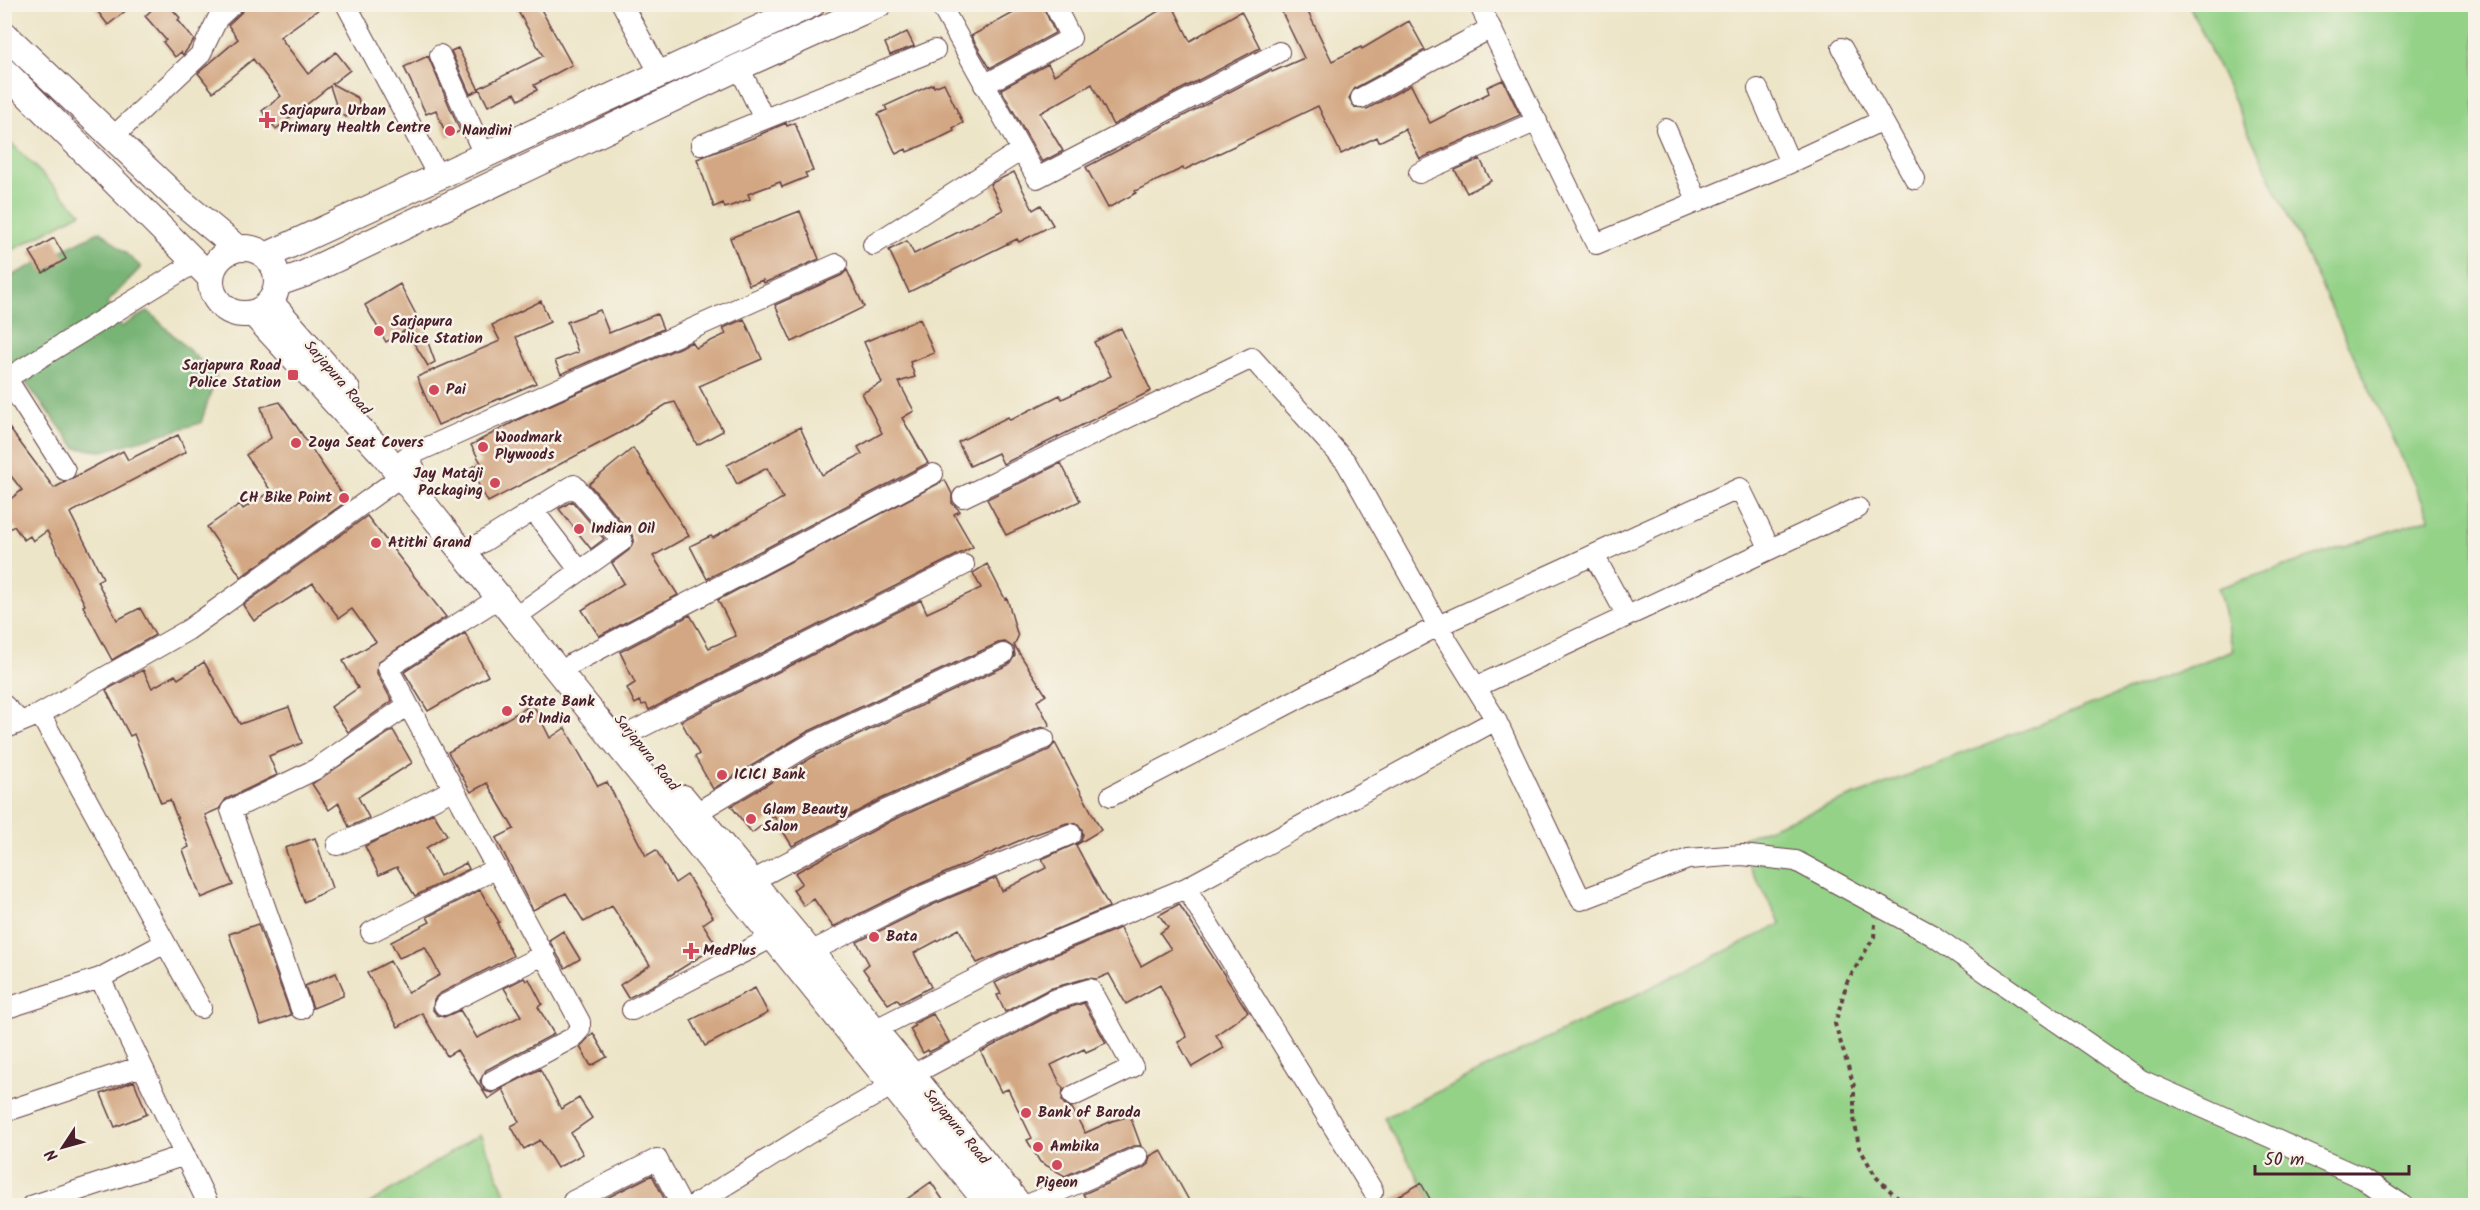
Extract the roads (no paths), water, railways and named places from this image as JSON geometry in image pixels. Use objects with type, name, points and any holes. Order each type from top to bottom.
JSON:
[{"type":"main road","points":[[266,256],[809,5]]},
{"type":"main road","points":[[4,71],[203,270],[216,298],[224,306],[243,314],[304,274],[870,6]]},
{"type":"main road","points":[[4,34],[178,199],[237,248]]},
{"type":"main road","points":[[46,112],[64,90]]},
{"type":"main road","points":[[203,270],[227,252],[237,248],[258,250],[273,264],[267,299]]},
{"type":"main road","name":"Sarjapura Road","points":[[267,299],[407,467],[478,545],[531,620],[644,764],[773,937],[872,1038]]},
{"type":"main road","name":"Sarjapura Road","points":[[407,467],[499,598],[531,620],[573,663],[630,733],[644,764],[696,813],[810,952],[903,1080],[1011,1202]]},
{"type":"street","points":[[113,137],[200,55],[218,18],[233,4]]},
{"type":"street","points":[[346,4],[438,176]]},
{"type":"street","points":[[622,4],[660,74]]},
{"type":"street","points":[[940,4],[1037,178],[1279,52]]},
{"type":"street","points":[[984,85],[1071,38],[1054,4]]},
{"type":"street","points":[[1479,4],[1596,244],[1790,163],[1881,121]]},
{"type":"street","points":[[1361,98],[1491,28]]},
{"type":"street","points":[[1842,48],[1914,179]]},
{"type":"street","points":[[701,144],[934,50]]},
{"type":"street","points":[[440,55],[484,155]]},
{"type":"street","points":[[739,68],[764,119]]},
{"type":"street","points":[[1758,89],[1790,163]]},
{"type":"street","points":[[1419,173],[1537,121]]},
{"type":"street","points":[[1666,129],[1698,202]]},
{"type":"street","points":[[873,245],[1020,151]]},
{"type":"street","points":[[4,705],[13,726],[40,714],[188,630],[407,467],[837,264]]},
{"type":"street","points":[[65,470],[6,379],[203,270]]},
{"type":"street","points":[[963,497],[1252,358],[1346,462],[1438,626],[1496,720],[1581,900],[1688,859],[1742,855],[1796,861],[1932,935],[2141,1080],[2362,1178],[2404,1206]]},
{"type":"street","points":[[573,663],[933,474]]},
{"type":"street","points":[[478,545],[574,485],[622,541],[580,571],[531,620]]},
{"type":"street","points":[[1111,796],[1438,626],[1740,488],[1770,549]]},
{"type":"street","points":[[1476,687],[1858,508]]},
{"type":"street","points":[[533,510],[580,571]]},
{"type":"street","points":[[1594,555],[1627,616]]},
{"type":"street","points":[[630,733],[964,565]]},
{"type":"street","points":[[492,1081],[572,1038],[580,1029],[578,1016],[388,668],[499,598]]},
{"type":"street","points":[[696,813],[812,742],[1003,654]]},
{"type":"street","points":[[301,1009],[231,810],[316,769],[408,705]]},
{"type":"street","points":[[40,714],[201,1008]]},
{"type":"street","points":[[872,1038],[1023,955],[1186,888],[1496,720]]},
{"type":"street","points":[[752,881],[886,810],[1044,739]]},
{"type":"street","points":[[337,845],[386,824],[454,789]]},
{"type":"street","points":[[810,952],[926,895],[1071,834]]},
{"type":"street","points":[[371,932],[497,868]]},
{"type":"street","points":[[1186,888],[1373,1191]]},
{"type":"street","points":[[633,1010],[773,937]]},
{"type":"street","points":[[4,1009],[100,978],[165,943]]},
{"type":"street","points":[[444,1005],[545,954]]},
{"type":"street","points":[[100,978],[209,1206]]},
{"type":"street","points":[[692,1206],[808,1134],[903,1080],[1053,1000],[1090,989],[1133,1067],[1073,1096]]},
{"type":"street","points":[[4,1112],[142,1066]]},
{"type":"street","points":[[31,1206],[185,1155]]},
{"type":"street","points":[[1011,1202],[1138,1157]]},
{"type":"street","points":[[575,1206],[573,1201],[657,1159],[682,1206]]},
{"type":"place","name":"Sarjapura Urban Primary Health Centre","points":[[267,120]]},
{"type":"place","name":"Nandini","points":[[450,131]]},
{"type":"place","name":"Sarjapura Police Station","points":[[379,331]]},
{"type":"place","name":"Sarjapura Road Police Station","points":[[293,375]]},
{"type":"place","name":"Pai","points":[[434,390]]},
{"type":"place","name":"Zoya Seat Covers","points":[[296,443]]},
{"type":"place","name":"Woodmark Plywoods","points":[[483,447]]},
{"type":"place","name":"Jay Mataji Packaging","points":[[495,483]]},
{"type":"place","name":"CH Bike Point","points":[[344,498]]},
{"type":"place","name":"Indian Oil","points":[[579,529]]},
{"type":"place","name":"Atithi Grand","points":[[376,543]]},
{"type":"place","name":"State Bank of India","points":[[507,711]]},
{"type":"place","name":"ICICI Bank","points":[[722,775]]},
{"type":"place","name":"Glam Beauty Salon","points":[[751,819]]},
{"type":"place","name":"Bata","points":[[874,937]]},
{"type":"place","name":"MedPlus","points":[[691,951]]},
{"type":"place","name":"Bank of Baroda","points":[[1026,1113]]},
{"type":"place","name":"Ambika","points":[[1038,1147]]},
{"type":"place","name":"Pigeon","points":[[1057,1165]]}]
